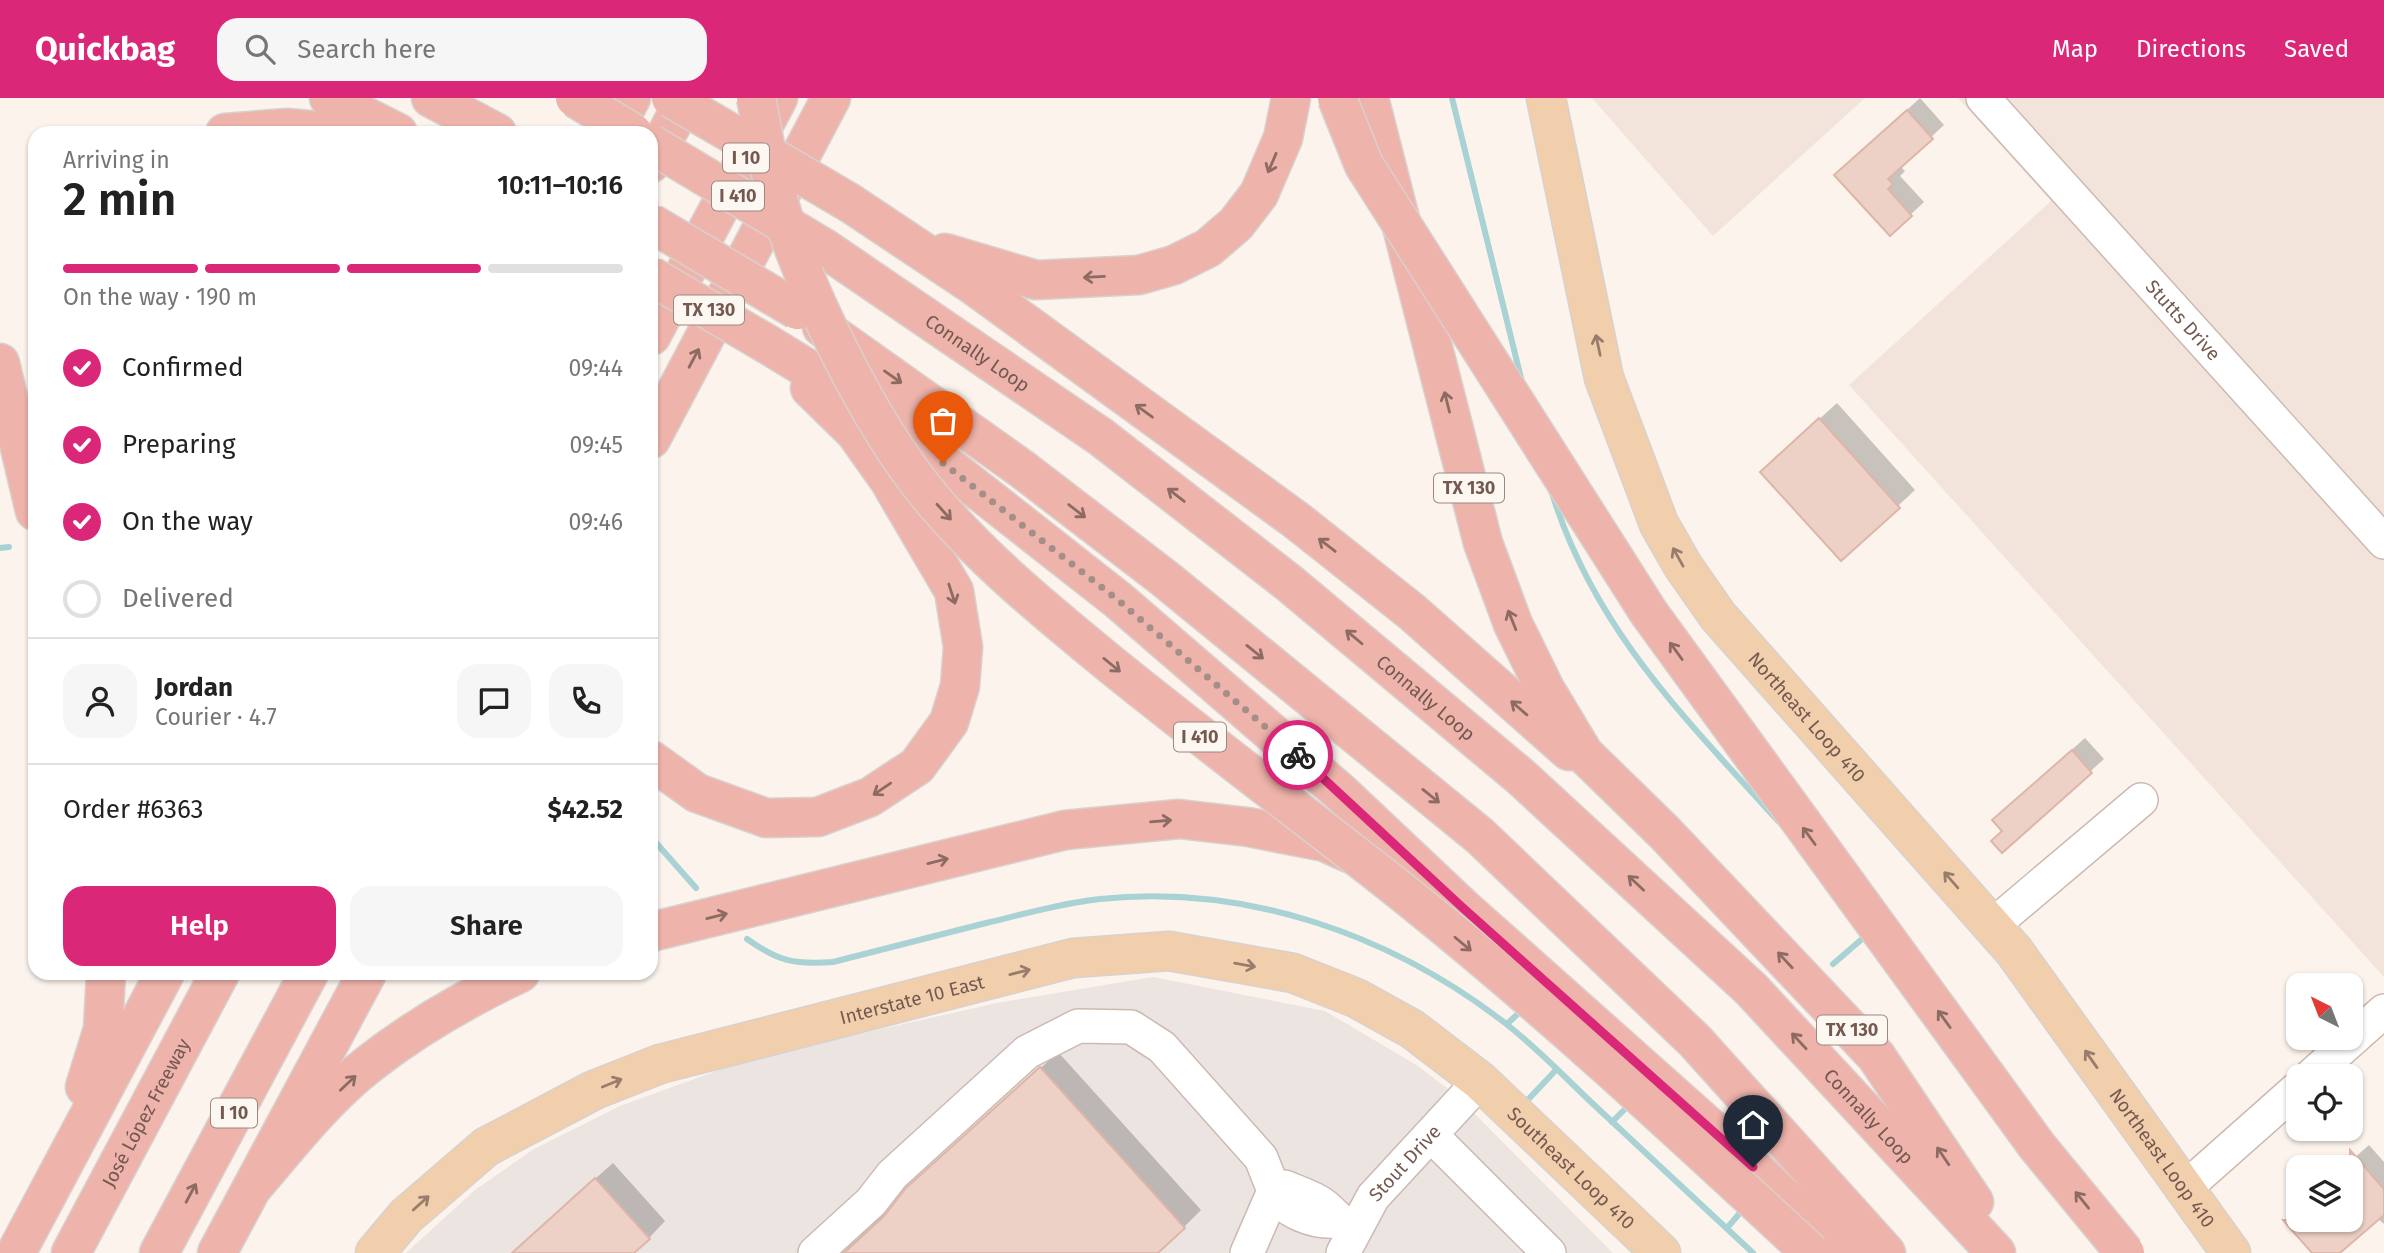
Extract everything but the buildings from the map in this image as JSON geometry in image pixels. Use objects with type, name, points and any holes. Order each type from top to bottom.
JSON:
[{"type":"highway","points":[[329,98],[384,126]]},
{"type":"highway","points":[[431,98],[484,126]]},
{"type":"highway","points":[[575,98],[621,126]]},
{"type":"highway","points":[[616,126],[631,98]]},
{"type":"highway","points":[[671,98],[850,203],[973,285],[1296,520],[1412,612],[1664,832]]},
{"type":"highway","points":[[658,150],[686,98]]},
{"type":"highway","name":"I 410","points":[[756,98],[774,187],[799,259],[847,367],[907,467],[961,531],[1029,598],[1214,748],[1383,878],[1601,1058],[1811,1253]]},
{"type":"highway","name":"I 10","points":[[658,323],[778,98]]},
{"type":"highway","points":[[658,426],[831,98]]},
{"type":"highway","points":[[813,133],[839,98]]},
{"type":"highway","points":[[901,237],[956,258],[1036,280],[1139,275],[1174,265],[1208,248],[1236,224],[1259,194],[1283,138],[1291,98]]},
{"type":"highway","points":[[1337,98],[1364,166],[1649,613],[2037,1146],[2125,1253]]},
{"type":"highway","name":"TX 130","points":[[1369,98],[1483,543],[1513,624],[1545,689],[1584,754],[1664,832],[1876,1056],[2008,1253]]},
{"type":"highway","name":"Connally Loop","points":[[658,148],[824,248],[1101,437],[1289,583],[1521,777],[1751,989],[1996,1253]]},
{"type":"highway","points":[[658,227],[797,310],[1022,469],[1142,561],[1480,836],[1695,1041],[1886,1253]]},
{"type":"highway","name":"TX 130","points":[[658,280],[880,413],[1118,600],[1340,792],[1463,908],[1735,1150],[1842,1253]]},
{"type":"highway","points":[[658,765],[697,793],[766,818],[818,817],[870,797],[916,765],[949,722],[960,686],[963,647],[954,591],[928,544],[855,432],[767,344]]},
{"type":"highway","points":[[0,363],[28,481]]},
{"type":"highway","points":[[658,930],[1065,830],[1179,820],[1325,842],[1463,908]]},
{"type":"highway","points":[[56,1176],[103,1029],[106,980]]},
{"type":"highway","points":[[16,1253],[161,980]]},
{"type":"highway","name":"José López Freeway","points":[[71,1253],[216,980]]},
{"type":"highway","name":"I 10","points":[[159,1253],[305,980]]},
{"type":"highway","points":[[217,1253],[363,980]]},
{"type":"highway","points":[[253,1188],[313,1116],[368,1065],[466,998],[505,980]]},
{"type":"main road","name":"Northeast Loop 410","points":[[1547,99],[1604,377],[1659,524],[1683,566],[1718,616],[2014,951],[2183,1190],[2231,1253]]},
{"type":"main road","name":"Interstate 10 East","points":[[375,1253],[406,1216],[486,1147],[594,1090],[660,1064],[1073,958],[1169,951],[1293,973],[1356,998],[1412,1029],[1480,1081]]},
{"type":"main road","name":"Southeast Loop 410","points":[[1480,1081],[1661,1253]]},
{"type":"street","name":"Stutts Drive","points":[[1983,98],[2384,542]]},
{"type":"street","points":[[1992,926],[2141,800]]},
{"type":"street","points":[[2325,1064],[2384,1012]]},
{"type":"street","points":[[815,1253],[871,1202],[892,1175],[1027,1052],[1078,1026],[1131,1027],[1162,1047],[1261,1158],[1279,1193],[1326,1208],[1344,1235]]},
{"type":"street","name":"Stout Drive","points":[[1344,1235],[1373,1197],[1480,1081]]},
{"type":"street","points":[[2183,1190],[2286,1099]]},
{"type":"street","points":[[1430,1135],[1549,1253]]},
{"type":"street","points":[[1247,1253],[1279,1193]]},
{"type":"shaded area","points":[[1592,98],[1865,98],[1713,236]]},
{"type":"shaded area","points":[[1958,98],[2384,98],[2384,977],[1849,385],[2051,201]]},
{"type":"shaded area","points":[[1153,977],[1325,1011],[1418,1066],[1457,1096],[1613,1253],[406,1253],[475,1190],[534,1149],[620,1106],[752,1058],[997,1003]]},
{"type":"waterway","points":[[1452,98],[1522,382]]},
{"type":"waterway","points":[[1551,490],[1569,540],[1616,628],[1676,707],[1778,821]]},
{"type":"waterway","points":[[0,548],[9,547]]},
{"type":"waterway","points":[[658,845],[696,888]]},
{"type":"waterway","points":[[747,939],[787,960],[807,963],[833,962],[1057,906],[1100,899],[1155,896],[1262,908],[1314,922],[1365,941],[1414,964],[1505,1023],[1753,1253]]},
{"type":"waterway","points":[[1833,964],[1869,933]]},
{"type":"waterway","points":[[1507,1024],[1523,1009]]},
{"type":"waterway","points":[[1523,1105],[1556,1070]]},
{"type":"waterway","points":[[1612,1122],[1631,1103]]},
{"type":"waterway","points":[[1727,1228],[1745,1207]]},
{"type":"way so far","points":[[943,463],[1118,600],[1298,755]]},
{"type":"route","points":[[1298,755],[1463,908],[1753,1167]]}]
